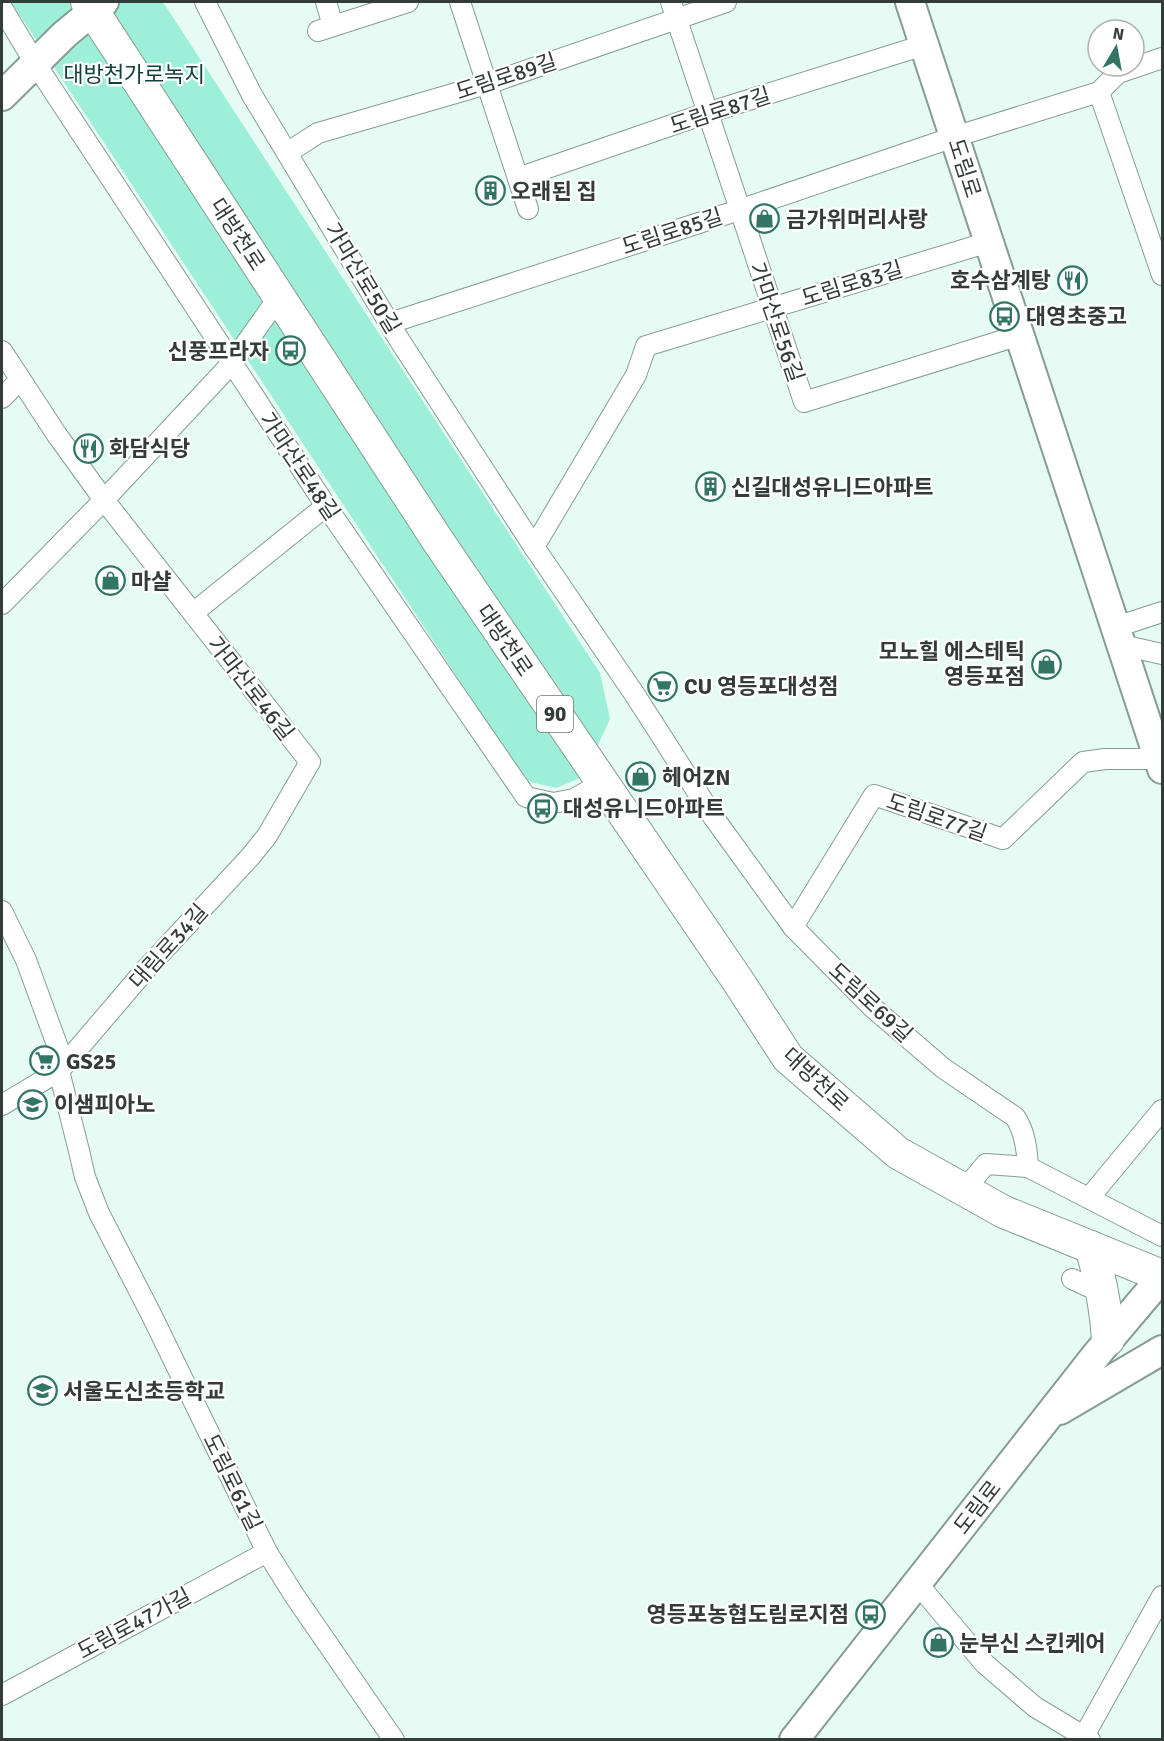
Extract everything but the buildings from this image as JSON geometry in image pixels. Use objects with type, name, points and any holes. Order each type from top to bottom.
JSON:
[{"type":"main road","name":"도림로","points":[[910,2],[1161,764]]},
{"type":"main road","points":[[2,96],[94,5]]},
{"type":"main road","name":"대방천로","points":[[94,5],[279,297],[438,541],[788,1058],[897,1153],[1004,1212],[1162,1276]]},
{"type":"main road","points":[[1091,1247],[1098,1270],[1106,1317],[1102,1347]]},
{"type":"main road","name":"도림로","points":[[794,1740],[1102,1347],[1162,1276]]},
{"type":"main road","points":[[1046,1419],[1162,1350]]},
{"type":"street","name":"가마산로50길","points":[[205,2],[252,95],[390,323],[534,547],[635,695]]},
{"type":"street","points":[[326,2],[326,29],[408,2]]},
{"type":"street","points":[[460,2],[528,209]]},
{"type":"street","name":"도림로89길","points":[[287,153],[318,133],[487,84],[673,10],[726,2]]},
{"type":"street","name":"가마산로48길","points":[[2,8],[34,63],[326,506],[526,797],[553,803],[574,799],[602,783]]},
{"type":"street","name":"가마산로56길","points":[[673,10],[804,402],[1020,335]]},
{"type":"street","name":"도림로87길","points":[[518,178],[707,113],[924,45]]},
{"type":"street","points":[[1162,58],[1118,74],[1099,92],[1162,274]]},
{"type":"street","name":"도림로85길","points":[[390,323],[739,210],[954,137],[1099,92]]},
{"type":"street","name":"도림로83길","points":[[534,547],[636,375],[646,346],[989,242]]},
{"type":"street","points":[[2,604],[104,501],[232,363],[279,297]]},
{"type":"street","name":"가마산로46길","points":[[2,351],[104,501],[310,762]]},
{"type":"street","points":[[2,398],[20,380]]},
{"type":"street","name":"가마산로46길","points":[[193,613],[326,506]]},
{"type":"street","points":[[1119,636],[1162,612]]},
{"type":"street","points":[[1119,636],[1162,654]]},
{"type":"street","name":"도림로69길","points":[[635,695],[714,818],[793,927],[872,1007],[944,1068],[1015,1117],[1021,1126],[1028,1167]]},
{"type":"street","name":"도림로77길","points":[[793,927],[874,795],[1003,839],[1083,762],[1105,759],[1161,764]]},
{"type":"street","name":"대림로34길","points":[[2,1105],[59,1071],[147,968],[250,857],[267,836],[310,762]]},
{"type":"street","name":"도림로61길","points":[[2,911],[26,960],[60,1053],[59,1071],[85,1177],[99,1213],[267,1552],[393,1740]]},
{"type":"street","points":[[1089,1198],[1162,1110]]},
{"type":"street","points":[[964,1190],[986,1164],[1028,1167],[1162,1236]]},
{"type":"street","points":[[1072,1279],[1096,1290],[1099,1297],[1102,1347]]},
{"type":"street","name":"도림로47가길","points":[[2,1695],[267,1552]]},
{"type":"street","points":[[916,1583],[986,1664],[1035,1707],[1087,1738],[1162,1596]]},
{"type":"green space","name":"대방천가로녹지","points":[[11,2],[163,2],[600,673],[610,719],[583,777],[556,788],[526,781]]},
{"type":"place","name":"오래된 집","points":[[490,191]]},
{"type":"place","name":"금가위머리사랑","points":[[765,219]]},
{"type":"place","name":"호수삼계탕","points":[[1072,280]]},
{"type":"place","name":"대영초중고","points":[[1005,316]]},
{"type":"place","name":"신풍프라자","points":[[290,351]]},
{"type":"place","name":"화담식당","points":[[88,448]]},
{"type":"place","name":"신길대성유니드아파트","points":[[710,487]]},
{"type":"place","name":"마샬","points":[[110,581]]},
{"type":"place","name":"모노힐 에스테틱 영등포점","points":[[1046,664]]},
{"type":"place","name":"CU 영등포대성점","points":[[663,686]]},
{"type":"place","name":"헤어ZN","points":[[641,777]]},
{"type":"place","name":"대성유니드아파트","points":[[542,808]]},
{"type":"place","name":"GS25","points":[[45,1061]]},
{"type":"place","name":"이샘피아노","points":[[33,1104]]},
{"type":"place","name":"서울도신초등학교","points":[[42,1391]]},
{"type":"place","name":"영등포농협도림로지점","points":[[870,1614]]},
{"type":"place","name":"눈부신 스킨케어","points":[[938,1643]]}]
